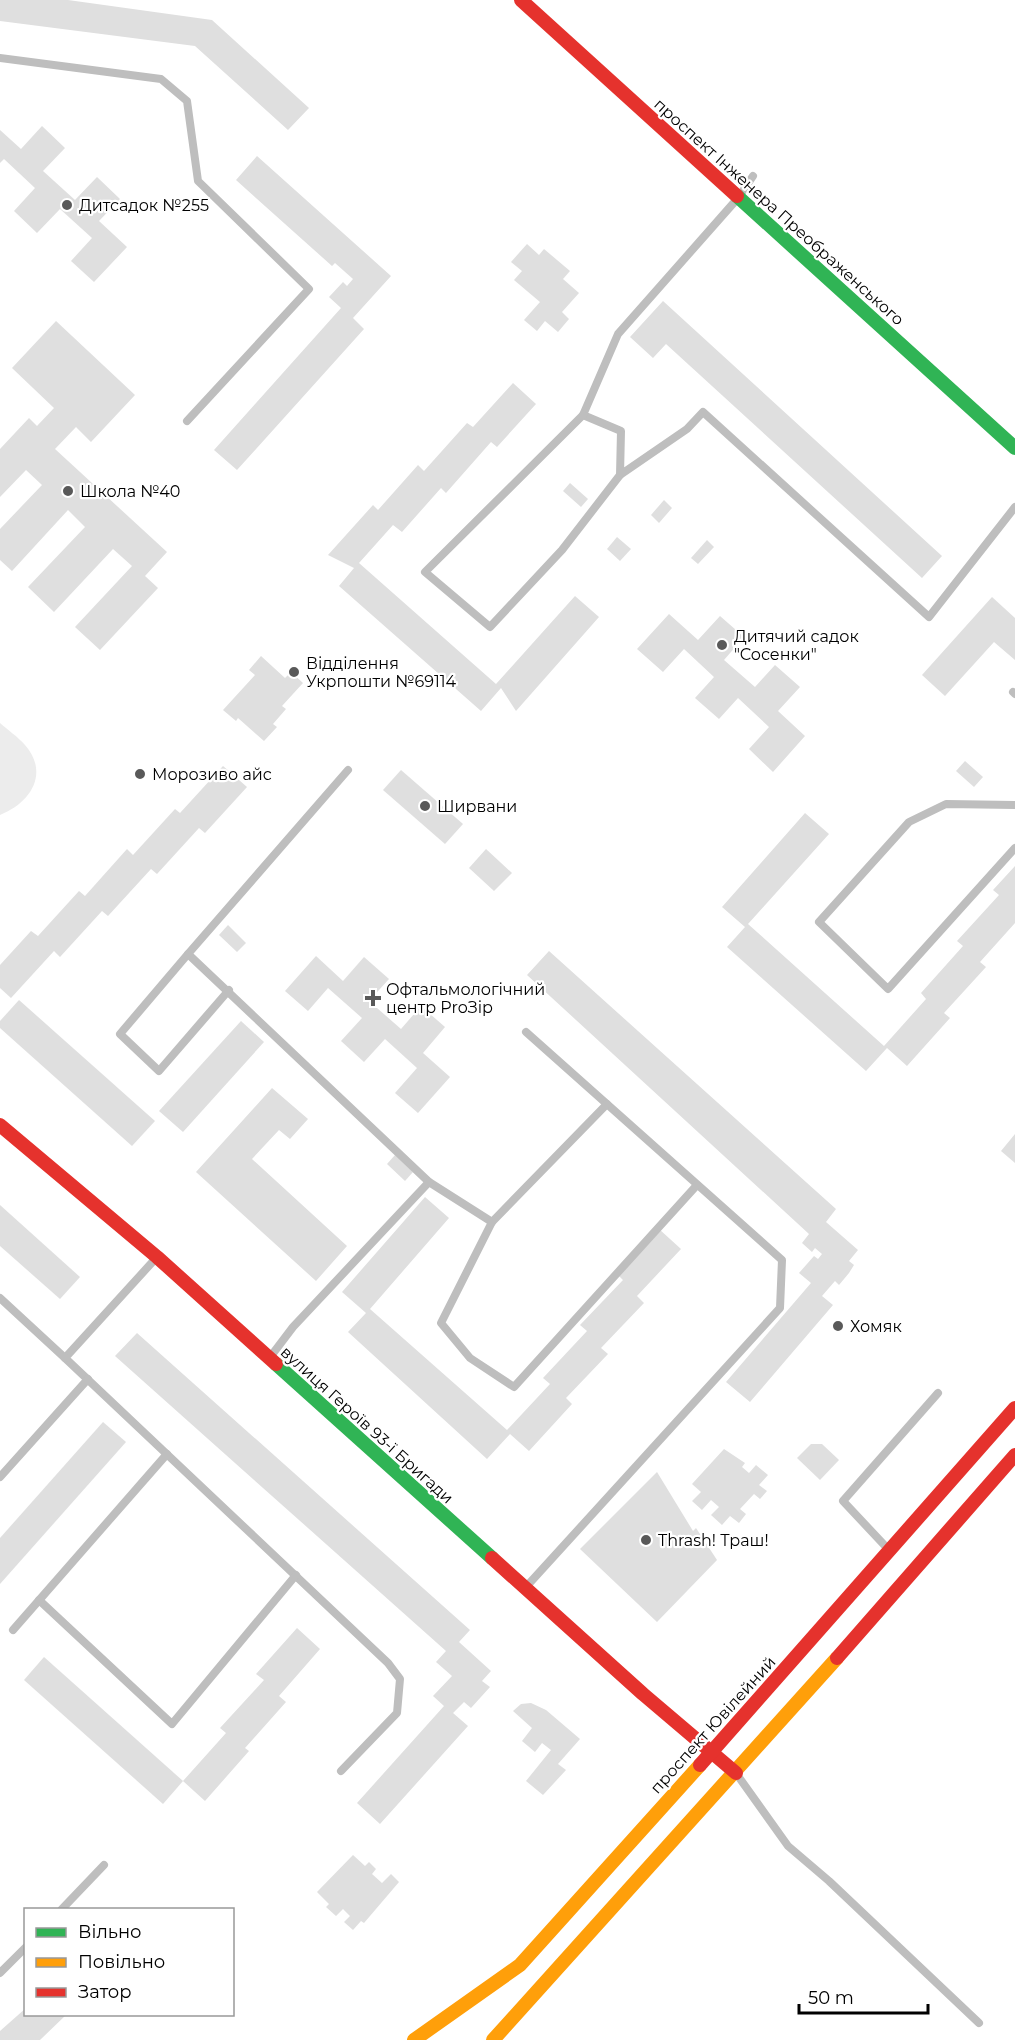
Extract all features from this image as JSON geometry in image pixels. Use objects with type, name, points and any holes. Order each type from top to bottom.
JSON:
[{"type":"main road","name":"проспект Інженера Преображенського","points":[[521,0],[1015,448]]},
{"type":"main road","name":"вулиця Героїв 93-ї Бригади","points":[[0,1125],[157,1257],[524,1589],[736,1773]]},
{"type":"main road","name":"проспект Ювілейний","points":[[414,2040],[520,1965],[711,1753],[1015,1408]]},
{"type":"main road","points":[[493,2040],[736,1773],[1015,1455]]},
{"type":"lane","points":[[0,58],[161,79],[187,101],[198,181],[309,289],[187,421]]},
{"type":"lane","points":[[753,176],[738,198],[618,334],[583,415],[425,572],[490,627],[562,550],[620,475],[687,429],[703,412],[929,617],[1015,507]]},
{"type":"lane","points":[[583,415],[621,430],[620,475]]},
{"type":"lane","points":[[229,990],[159,1071],[120,1034],[348,770]]},
{"type":"lane","points":[[1015,805],[946,804],[909,822],[819,922],[888,989],[1015,848]]},
{"type":"lane","points":[[188,954],[229,990],[429,1182],[492,1222]]},
{"type":"lane","points":[[524,1589],[780,1308],[782,1260],[526,1032]]},
{"type":"lane","points":[[607,1104],[492,1222],[441,1323],[470,1358],[514,1387],[697,1185]]},
{"type":"lane","points":[[269,1359],[293,1327],[429,1182]]},
{"type":"lane","points":[[65,1358],[157,1257]]},
{"type":"lane","points":[[0,1298],[296,1575],[388,1663],[400,1679],[396,1713],[340,1771]]},
{"type":"lane","points":[[0,1478],[88,1379]]},
{"type":"lane","points":[[890,1551],[843,1501],[938,1394]]},
{"type":"lane","points":[[13,1630],[167,1454]]},
{"type":"lane","points":[[39,1600],[172,1724],[296,1575]]},
{"type":"lane","points":[[736,1773],[788,1846],[829,1881],[876,1929],[979,2022]]},
{"type":"lane","points":[[63,1908],[104,1865]]},
{"type":"lane","points":[[0,1973],[24,1949]]},
{"type":"shaded area","points":[[0,723],[25,745],[36,766],[36,777],[28,795],[11,810],[0,815]]},
{"type":"building","points":[[0,0],[68,0],[212,20],[309,108],[288,130],[195,46],[0,21]]},
{"type":"building","name":"Дитсадок №255","points":[[42,126],[65,148],[43,171],[75,200],[97,177],[120,199],[99,221],[127,247],[94,282],[71,261],[92,238],[60,209],[37,233],[14,211],[35,188],[4,159],[0,163],[0,130],[21,149]]},
{"type":"building","points":[[257,156],[391,276],[353,318],[364,329],[237,470],[214,450],[341,308],[329,297],[343,282],[347,286],[353,279],[335,263],[332,266],[236,180]]},
{"type":"building","points":[[527,244],[539,255],[544,249],[570,271],[563,279],[579,293],[562,312],[569,319],[558,332],[545,321],[537,331],[524,320],[540,302],[514,280],[522,271],[511,262]]},
{"type":"building","points":[[663,301],[942,556],[922,578],[666,344],[653,358],[630,337]]},
{"type":"building","name":"Школа №40","points":[[56,321],[135,395],[91,442],[76,427],[55,449],[167,552],[145,576],[158,588],[100,650],[75,627],[132,566],[113,549],[54,612],[28,587],[85,527],[68,510],[12,571],[0,560],[0,529],[42,485],[26,470],[0,497],[0,449],[29,418],[37,426],[54,408],[12,368]]},
{"type":"building","points":[[513,383],[536,404],[497,447],[491,442],[446,493],[441,488],[402,532],[393,525],[359,563],[496,684],[575,596],[599,617],[516,711],[501,688],[481,711],[339,586],[354,568],[328,555],[373,505],[378,510],[418,465],[424,471],[467,423],[473,427]]},
{"type":"building","points":[[570,483],[588,499],[581,507],[563,491]]},
{"type":"building","points":[[664,500],[672,508],[659,523],[651,515]]},
{"type":"building","points":[[617,537],[631,549],[620,561],[607,549]]},
{"type":"building","points":[[707,540],[714,547],[698,564],[691,558]]},
{"type":"building","points":[[992,597],[1015,618],[1015,660],[994,642],[945,696],[922,675]]},
{"type":"building","points":[[669,614],[698,640],[720,616],[744,637],[724,660],[755,687],[775,665],[800,687],[778,711],[805,736],[773,772],[749,749],[769,727],[738,698],[719,719],[695,698],[714,677],[684,649],[663,672],[637,649]]},
{"type":"building","points":[[261,656],[285,678],[291,672],[303,683],[282,706],[286,709],[273,724],[277,727],[264,741],[238,718],[236,721],[223,710],[255,675],[249,670]]},
{"type":"building","points":[[965,761],[983,777],[974,787],[956,771]]},
{"type":"building","points":[[223,766],[247,787],[205,833],[199,828],[157,874],[151,869],[108,916],[102,911],[60,957],[54,951],[11,998],[0,988],[0,965],[31,931],[38,936],[79,891],[85,896],[127,849],[133,855],[175,809],[180,813]]},
{"type":"building","points":[[401,770],[463,824],[445,844],[383,790]]},
{"type":"building","points":[[805,813],[829,834],[748,924],[884,1046],[926,999],[921,993],[963,946],[957,941],[999,895],[993,890],[1015,866],[1015,923],[980,962],[986,967],[944,1013],[950,1018],[907,1066],[887,1048],[866,1071],[727,947],[745,927],[722,907]]},
{"type":"building","points":[[486,849],[512,873],[494,891],[469,868]]},
{"type":"building","points":[[228,925],[246,943],[237,952],[219,935]]},
{"type":"building","points":[[549,951],[836,1209],[826,1222],[858,1250],[849,1261],[854,1265],[849,1273],[839,1285],[835,1281],[822,1296],[833,1305],[750,1402],[726,1382],[811,1283],[799,1273],[814,1256],[818,1259],[822,1254],[815,1248],[812,1252],[802,1243],[809,1234],[527,975]]},
{"type":"building","points":[[316,956],[343,981],[364,957],[389,979],[369,1001],[401,1029],[421,1006],[445,1027],[423,1053],[450,1077],[418,1113],[395,1093],[417,1068],[385,1039],[364,1062],[341,1041],[362,1018],[328,988],[308,1011],[285,991]]},
{"type":"building","points":[[19,1000],[155,1121],[132,1146],[0,1028],[0,1021]]},
{"type":"building","points":[[241,1021],[264,1042],[183,1132],[159,1111]]},
{"type":"building","points":[[272,1088],[308,1119],[290,1139],[279,1130],[252,1159],[347,1246],[316,1281],[196,1172]]},
{"type":"building","points":[[1015,1134],[1015,1163],[1001,1151]]},
{"type":"building","points":[[395,1155],[413,1172],[405,1181],[387,1164]]},
{"type":"building","points":[[425,1197],[449,1218],[370,1309],[507,1430],[550,1384],[543,1378],[587,1331],[580,1325],[623,1280],[617,1274],[659,1229],[681,1249],[637,1296],[644,1303],[601,1348],[608,1354],[566,1398],[572,1404],[529,1451],[510,1434],[487,1459],[348,1332],[366,1313],[342,1292]]},
{"type":"building","points":[[0,1205],[80,1277],[60,1299],[0,1246]]},
{"type":"building","points":[[137,1333],[470,1630],[459,1642],[491,1671],[482,1681],[490,1687],[471,1708],[464,1702],[453,1713],[468,1726],[380,1824],[357,1803],[444,1706],[433,1696],[452,1676],[436,1662],[446,1651],[115,1356]]},
{"type":"building","points":[[103,1422],[126,1442],[0,1584],[0,1538]]},
{"type":"building","points":[[811,1444],[822,1444],[839,1460],[820,1480],[797,1458]]},
{"type":"building","points":[[724,1449],[745,1463],[742,1467],[749,1473],[756,1465],[768,1475],[759,1485],[767,1491],[760,1499],[754,1494],[740,1509],[746,1514],[739,1523],[730,1516],[722,1525],[711,1515],[719,1507],[711,1500],[702,1510],[692,1501],[701,1492],[692,1484]]},
{"type":"building","name":"Thrash! Траш!","points":[[657,1472],[693,1531],[696,1528],[717,1560],[657,1622],[580,1549]]},
{"type":"building","points":[[297,1628],[320,1649],[279,1696],[286,1702],[245,1748],[249,1751],[205,1801],[183,1781],[226,1733],[220,1728],[264,1680],[256,1674]]},
{"type":"building","points":[[44,1657],[183,1781],[163,1804],[24,1680]]},
{"type":"building","points":[[531,1703],[546,1710],[580,1739],[558,1764],[566,1770],[543,1795],[526,1781],[551,1750],[542,1743],[535,1752],[522,1741],[532,1728],[513,1711],[521,1704]]},
{"type":"building","points":[[353,1855],[365,1866],[369,1862],[376,1869],[372,1874],[382,1883],[391,1874],[399,1882],[364,1923],[361,1921],[353,1930],[344,1922],[350,1916],[343,1909],[336,1916],[326,1907],[329,1904],[317,1892]]},
{"type":"building","points":[[24,2010],[24,2016],[65,2016],[40,2040],[0,2040],[0,2031]]},
{"type":"traffic: fast","points":[[737,196],[1015,448]]},
{"type":"traffic: fast","points":[[276,1364],[492,1558]]},
{"type":"traffic: slow","points":[[493,2040],[837,1658]]},
{"type":"traffic: slow","points":[[414,2040],[520,1965],[700,1765]]},
{"type":"traffic: jam","points":[[521,0],[737,196]]},
{"type":"traffic: jam","points":[[0,1125],[157,1257],[276,1364]]},
{"type":"traffic: jam","points":[[700,1765],[1015,1408]]},
{"type":"traffic: jam","points":[[837,1658],[1015,1455]]},
{"type":"traffic: jam","points":[[492,1558],[643,1694],[736,1773]]},
{"type":"place","name":"Дитсадок №255","points":[[67,205]]},
{"type":"place","name":"Школа №40","points":[[68,491]]},
{"type":"place","name":"Дитячий садок \"Сосенки\"","points":[[722,645]]},
{"type":"place","name":"Відділення Укрпошти №69114","points":[[294,672]]},
{"type":"place","name":"Морозиво айс","points":[[140,774]]},
{"type":"place","name":"Ширвани","points":[[425,806]]},
{"type":"place","name":"Офтальмологічний центр ProЗір","points":[[373,998]]},
{"type":"place","name":"Хомяк","points":[[838,1326]]},
{"type":"place","name":"Thrash! Траш!","points":[[646,1540]]}]
